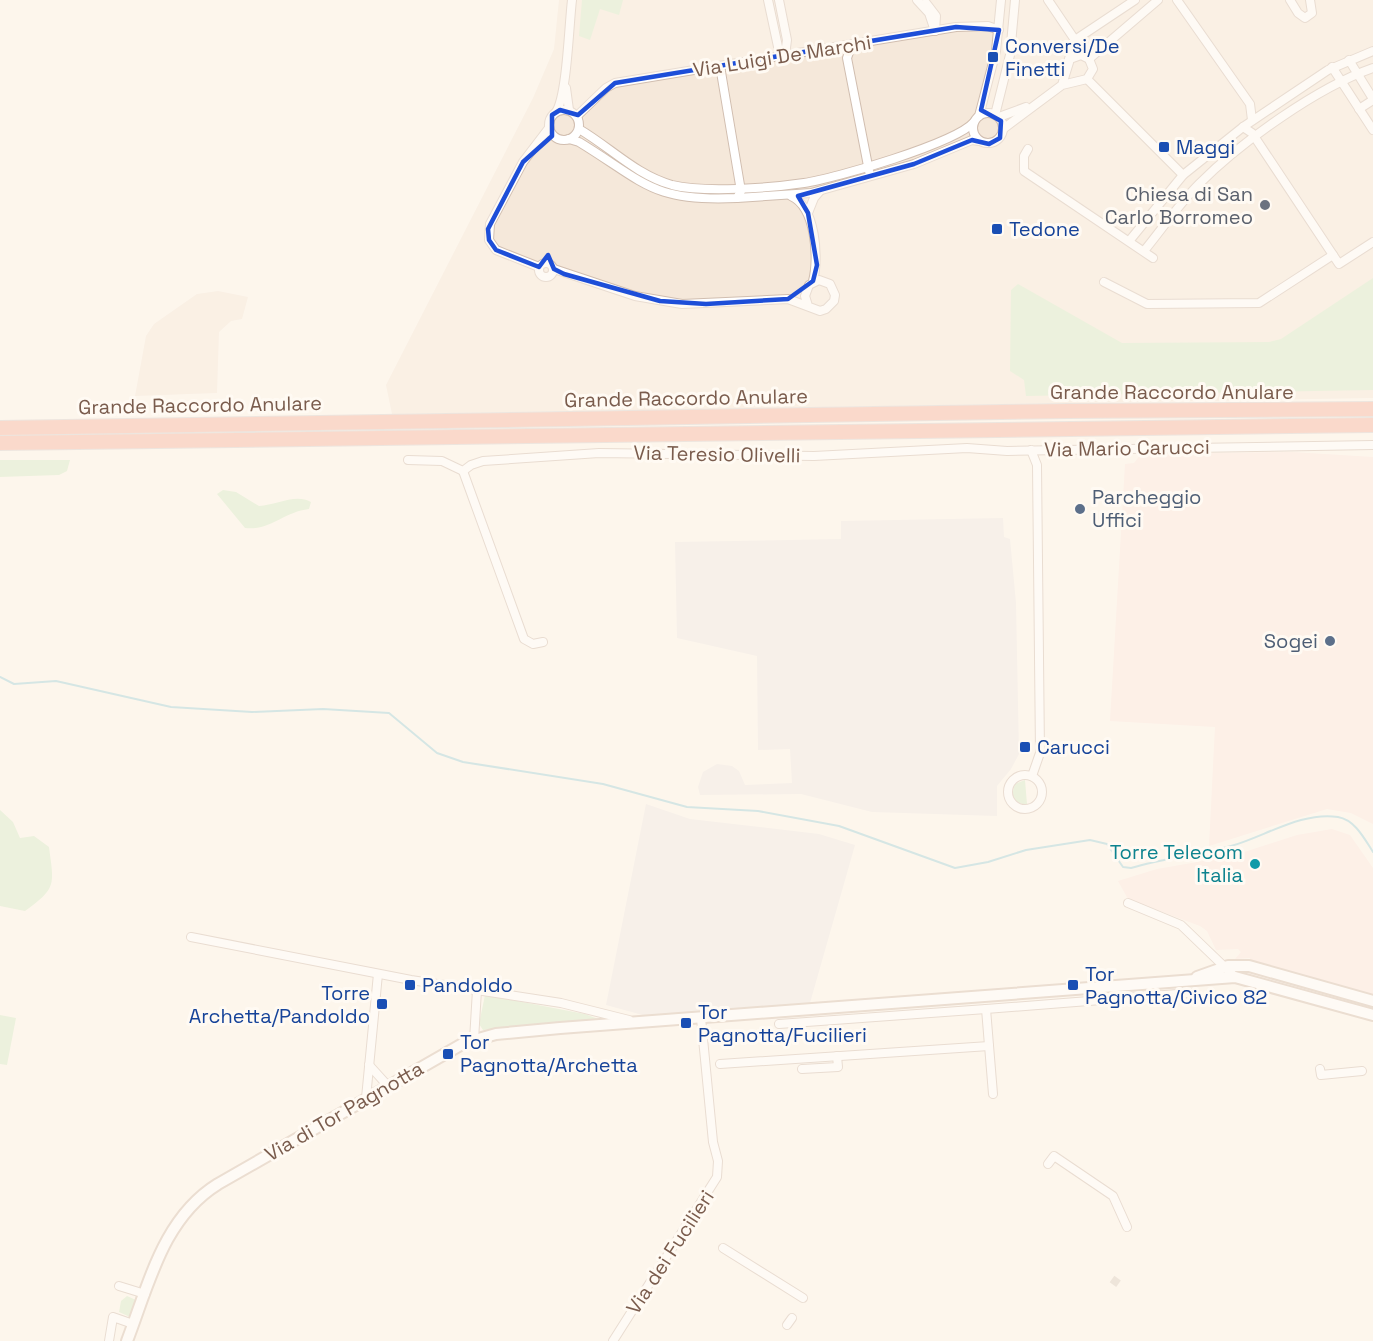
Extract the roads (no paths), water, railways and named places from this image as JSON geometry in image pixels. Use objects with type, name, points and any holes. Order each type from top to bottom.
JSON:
[{"type":"highway","name":"Grande Raccordo Anulare","points":[[0,428],[1373,409]]},
{"type":"highway","name":"Grande Raccordo Anulare","points":[[0,443],[1373,425]]},
{"type":"street","points":[[572,0],[561,103],[549,119],[549,128],[500,203],[488,234],[491,245],[496,250],[539,267],[548,263],[553,271],[635,297],[682,304],[788,299],[820,311],[831,306],[835,295],[830,284],[825,281],[813,281]]},
{"type":"street","points":[[768,0],[782,56]]},
{"type":"street","points":[[780,0],[786,40],[782,56]]},
{"type":"street","points":[[917,0],[929,13],[930,22],[935,31]]},
{"type":"street","points":[[923,0],[934,10],[935,31]]},
{"type":"street","points":[[979,141],[973,132],[993,68],[1001,0]]},
{"type":"street","points":[[1004,129],[997,116],[1010,55],[1015,0]]},
{"type":"street","points":[[1048,0],[1075,40]]},
{"type":"street","points":[[1062,85],[1075,40],[1135,0]]},
{"type":"street","points":[[1089,59],[1158,0]]},
{"type":"street","points":[[1177,0],[1250,104],[1252,120]]},
{"type":"street","points":[[1290,0],[1298,13],[1305,18],[1312,14],[1310,0]]},
{"type":"street","name":"Via Luigi De Marchi","points":[[577,116],[606,88],[615,83],[970,26],[988,26],[999,30]]},
{"type":"street","points":[[852,44],[848,58],[869,166],[867,177]]},
{"type":"street","points":[[1130,240],[1183,175],[1252,120],[1332,67],[1373,51]]},
{"type":"street","points":[[1068,62],[1077,56],[1089,59]]},
{"type":"street","points":[[531,153],[545,142],[569,139],[584,145],[652,190],[696,200],[791,196],[820,191],[914,164],[972,140],[993,143],[1000,138],[1004,129],[1031,106],[1062,85],[1087,79],[1093,69],[1089,59]]},
{"type":"street","points":[[1349,60],[1373,100],[1359,109]]},
{"type":"street","points":[[720,66],[742,194],[737,198]]},
{"type":"street","points":[[1332,67],[1373,130]]},
{"type":"street","points":[[1144,251],[1198,185],[1255,138],[1340,82],[1373,68]]},
{"type":"street","points":[[1067,74],[1076,81]]},
{"type":"street","points":[[1087,79],[1183,175]]},
{"type":"street","points":[[564,84],[569,110],[577,116],[579,129],[657,180],[690,188],[805,183],[905,156],[958,134],[988,113],[997,116],[1031,106]]},
{"type":"street","points":[[556,112],[569,110]]},
{"type":"street","points":[[1260,114],[1262,122],[1269,128]]},
{"type":"street","points":[[1243,127],[1255,138],[1339,264],[1373,242]]},
{"type":"street","points":[[549,128],[559,139]]},
{"type":"street","points":[[569,139],[579,129]]},
{"type":"street","points":[[1028,148],[1024,156],[1024,171],[1130,240],[1153,258]]},
{"type":"street","points":[[820,191],[811,203],[808,213],[817,264],[825,281]]},
{"type":"street","points":[[791,196],[798,200],[808,213]]},
{"type":"street","points":[[1104,282],[1147,304],[1259,303],[1333,255]]},
{"type":"street","points":[[788,299],[806,290],[813,281],[817,264]]},
{"type":"street","points":[[806,290],[808,306]]},
{"type":"street","name":"Via Mario Carucci","points":[[1032,776],[1040,753],[1037,465],[1031,450],[1373,445]]},
{"type":"street","name":"Via Teresio Olivelli","points":[[463,471],[483,461],[599,453],[814,456],[966,448],[1031,450]]},
{"type":"street","points":[[408,460],[442,461],[463,471],[524,639],[533,644],[543,642]]},
{"type":"street","points":[[1019,776],[1032,776],[1041,786],[1041,798],[1032,807],[1018,808],[1008,798],[1009,785],[1019,776]]},
{"type":"street","points":[[1128,903],[1181,925],[1235,977]]},
{"type":"street","points":[[191,937],[378,974],[561,1003],[639,1023]]},
{"type":"street","name":"Via di Tor Pagnotta","points":[[1194,978],[1224,966],[1250,966],[1373,1001]]},
{"type":"street","points":[[366,1098],[378,974]]},
{"type":"street","name":"Via di Tor Pagnotta","points":[[126,1341],[169,1236],[194,1201],[218,1184],[366,1098],[474,1040],[514,1032],[1147,986],[1194,978],[1235,977],[1373,1015]]},
{"type":"street","points":[[474,1040],[477,990]]},
{"type":"street","points":[[779,1024],[1190,993]]},
{"type":"street","points":[[986,1009],[993,1094]]},
{"type":"street","name":"Via dei Fucilieri","points":[[613,1341],[717,1177],[718,1161],[713,1142],[701,1018]]},
{"type":"street","points":[[720,1064],[989,1046]]},
{"type":"street","points":[[802,1069],[838,1067],[837,1056]]},
{"type":"street","points":[[369,1065],[388,1086]]},
{"type":"street","points":[[1320,1069],[1321,1074],[1362,1071]]},
{"type":"street","points":[[1048,1164],[1054,1155],[1113,1197],[1127,1227]]},
{"type":"street","points":[[723,1248],[803,1298]]},
{"type":"street","points":[[119,1286],[145,1294]]},
{"type":"street","points":[[109,1341],[113,1317],[133,1324]]},
{"type":"street","points":[[787,1325],[792,1318]]},
{"type":"waterway","points":[[0,677],[14,684],[56,681],[171,707],[252,712],[323,709],[389,713],[437,753],[463,762],[603,784],[687,807],[758,811],[839,826],[955,868],[988,862],[1026,850],[1090,840],[1107,844],[1123,867],[1131,868],[1231,846],[1297,821],[1324,816],[1338,817],[1349,822],[1358,830],[1373,852]]},
{"type":"tunnel","points":[[1112,1279],[1119,1284]]},
{"type":"place","name":"Conversi/De Finetti","points":[[993,57]]},
{"type":"place","name":"Maggi","points":[[1164,147]]},
{"type":"place","name":"Chiesa di San Carlo Borromeo","points":[[1265,205]]},
{"type":"place","name":"Tedone","points":[[997,229]]},
{"type":"place","name":"Parcheggio Uffici","points":[[1080,509]]},
{"type":"place","name":"Sogei","points":[[1330,641]]},
{"type":"place","name":"Carucci","points":[[1025,747]]},
{"type":"place","name":"Torre Telecom Italia","points":[[1255,864]]},
{"type":"place","name":"Pandoldo","points":[[410,985]]},
{"type":"place","name":"Tor Pagnotta/Civico 82","points":[[1073,985]]},
{"type":"place","name":"Torre Archetta/Pandoldo","points":[[382,1004]]},
{"type":"place","name":"Tor Pagnotta/Fucilieri","points":[[686,1023]]},
{"type":"place","name":"Tor Pagnotta/Archetta","points":[[448,1054]]}]
